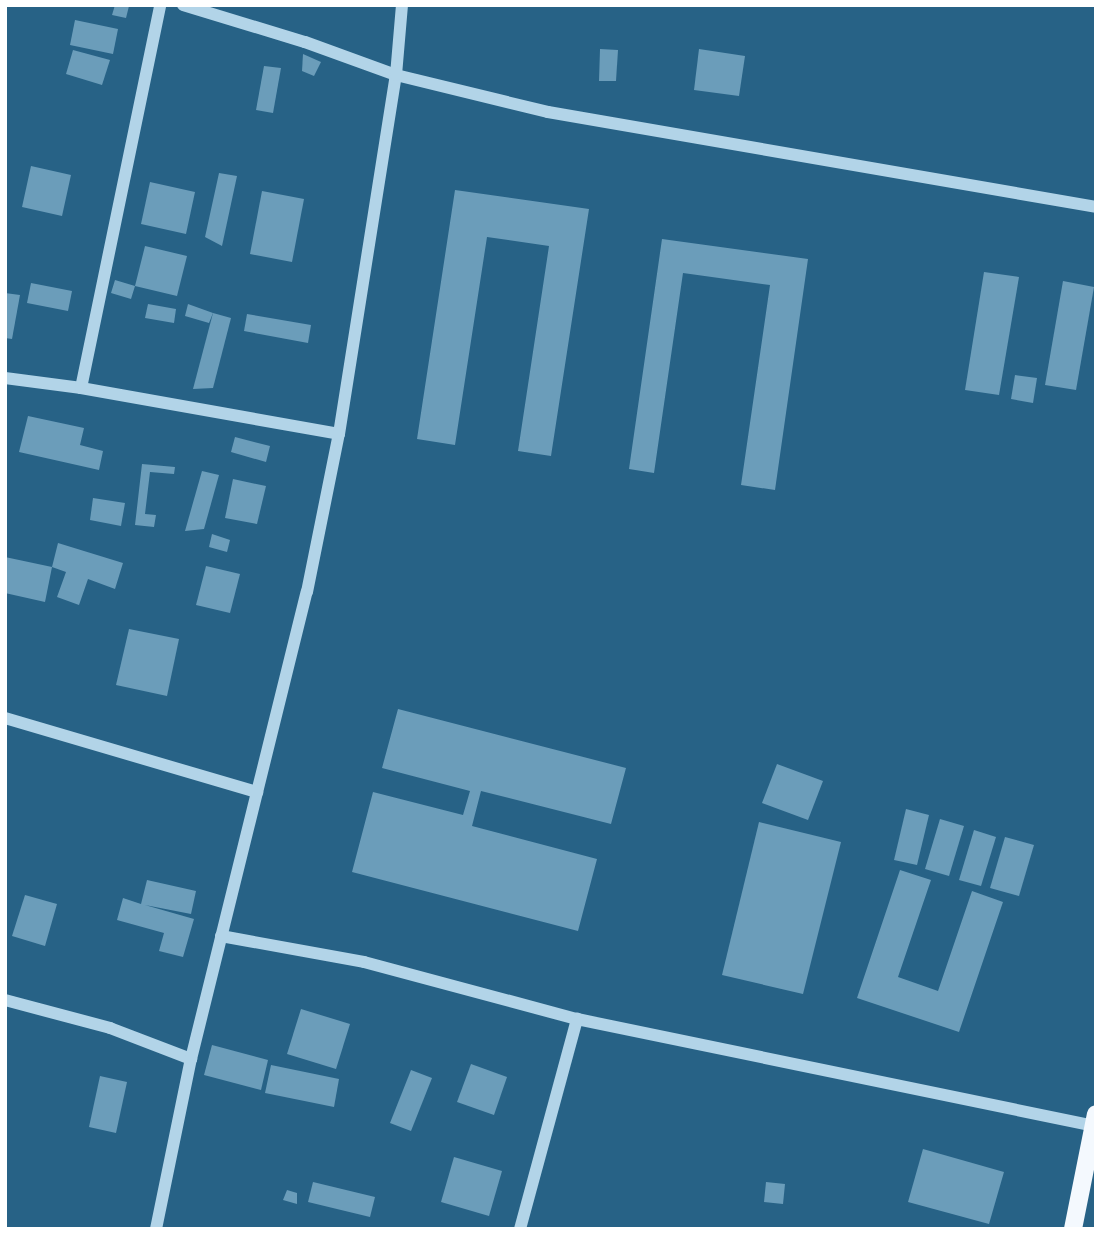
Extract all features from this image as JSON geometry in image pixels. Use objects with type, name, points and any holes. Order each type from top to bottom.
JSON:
[{"type":"main road","points":[[1073,1229],[1095,1120]]},
{"type":"street","points":[[81,388],[160,5]]},
{"type":"street","points":[[183,5],[305,41],[396,75],[548,112],[1096,208]]},
{"type":"street","points":[[156,1229],[191,1059],[307,592],[339,435],[396,75],[402,5]]},
{"type":"street","points":[[5,378],[81,388],[339,435]]},
{"type":"street","points":[[5,718],[257,792]]},
{"type":"street","points":[[221,936],[364,962],[577,1019],[1095,1120]]},
{"type":"street","points":[[5,1000],[110,1028],[191,1059]]},
{"type":"street","points":[[520,1229],[577,1019]]},
{"type":"building","points":[[115,5],[129,6],[126,18],[112,15]]},
{"type":"building","points":[[75,20],[118,29],[113,54],[70,45]]},
{"type":"building","points":[[600,49],[618,50],[616,81],[599,81]]},
{"type":"building","points":[[699,49],[745,56],[739,96],[694,90]]},
{"type":"building","points":[[73,50],[110,60],[102,85],[66,74]]},
{"type":"building","points":[[303,54],[321,62],[314,76],[302,71]]},
{"type":"building","points":[[264,66],[281,68],[273,113],[256,110]]},
{"type":"building","points":[[31,166],[71,175],[62,216],[22,207]]},
{"type":"building","points":[[219,173],[237,176],[222,246],[205,237]]},
{"type":"building","points":[[150,182],[195,192],[186,234],[141,224]]},
{"type":"building","points":[[455,190],[589,209],[551,456],[518,451],[549,246],[487,237],[455,445],[417,439]]},
{"type":"building","points":[[262,191],[304,199],[292,262],[250,254]]},
{"type":"building","points":[[662,239],[808,259],[775,490],[741,485],[770,285],[683,273],[654,473],[629,469]]},
{"type":"building","points":[[145,246],[187,256],[177,296],[135,286]]},
{"type":"building","points":[[984,272],[1019,277],[999,395],[965,390]]},
{"type":"building","points":[[115,280],[135,286],[131,299],[111,293]]},
{"type":"building","points":[[1063,281],[1094,287],[1076,390],[1045,385]]},
{"type":"building","points":[[31,283],[72,291],[68,311],[27,303]]},
{"type":"building","points":[[5,293],[20,295],[12,339],[5,338]]},
{"type":"building","points":[[148,304],[176,309],[174,323],[145,318]]},
{"type":"building","points":[[188,304],[213,313],[209,323],[185,316]]},
{"type":"building","points":[[213,313],[231,318],[213,388],[193,389]]},
{"type":"building","points":[[247,314],[311,325],[308,343],[244,331]]},
{"type":"building","points":[[1015,375],[1037,378],[1033,403],[1011,399]]},
{"type":"building","points":[[28,416],[84,428],[80,445],[103,451],[99,470],[19,452]]},
{"type":"building","points":[[235,437],[270,446],[266,462],[231,452]]},
{"type":"building","points":[[142,464],[175,467],[174,474],[150,472],[145,514],[156,515],[154,527],[135,525]]},
{"type":"building","points":[[202,471],[219,475],[204,529],[185,531]]},
{"type":"building","points":[[233,479],[266,486],[257,524],[225,518]]},
{"type":"building","points":[[93,498],[125,503],[121,526],[90,520]]},
{"type":"building","points":[[212,534],[230,540],[227,552],[209,547]]},
{"type":"building","points":[[58,543],[123,563],[115,589],[88,579],[79,605],[57,597],[66,572],[52,567]]},
{"type":"building","points":[[5,557],[52,567],[45,602],[5,593]]},
{"type":"building","points":[[206,566],[240,574],[230,613],[196,605]]},
{"type":"building","points":[[129,629],[179,639],[167,696],[116,685]]},
{"type":"building","points":[[398,709],[626,768],[611,824],[481,791],[472,826],[597,859],[578,931],[352,872],[373,792],[463,815],[470,791],[382,768]]},
{"type":"building","points":[[777,764],[823,781],[808,820],[762,803]]},
{"type":"building","points":[[906,809],[929,815],[917,865],[894,860]]},
{"type":"building","points":[[940,819],[964,826],[949,876],[925,869]]},
{"type":"building","points":[[759,822],[841,842],[803,994],[722,975]]},
{"type":"building","points":[[974,830],[996,837],[981,886],[959,880]]},
{"type":"building","points":[[1005,837],[1034,845],[1019,896],[990,888]]},
{"type":"building","points":[[900,870],[931,880],[898,977],[938,991],[972,891],[1003,902],[959,1032],[857,998]]},
{"type":"building","points":[[147,880],[196,891],[191,914],[145,905],[194,919],[183,957],[159,951],[164,933],[117,920],[123,898],[141,904]]},
{"type":"building","points":[[25,895],[57,904],[45,946],[12,936]]},
{"type":"building","points":[[301,1009],[350,1024],[336,1069],[287,1054]]},
{"type":"building","points":[[212,1045],[268,1060],[261,1090],[204,1075]]},
{"type":"building","points":[[471,1064],[507,1077],[494,1115],[457,1102]]},
{"type":"building","points":[[271,1065],[339,1079],[334,1107],[265,1093]]},
{"type":"building","points":[[411,1070],[432,1078],[411,1131],[390,1123]]},
{"type":"building","points":[[100,1076],[127,1082],[116,1133],[89,1127]]},
{"type":"building","points":[[923,1149],[1004,1172],[989,1224],[908,1202]]},
{"type":"building","points":[[454,1157],[502,1171],[489,1216],[441,1202]]},
{"type":"building","points":[[313,1182],[375,1197],[370,1217],[308,1202]]},
{"type":"building","points":[[766,1182],[785,1184],[783,1204],[764,1202]]},
{"type":"building","points":[[287,1190],[297,1193],[297,1204],[283,1200]]}]
